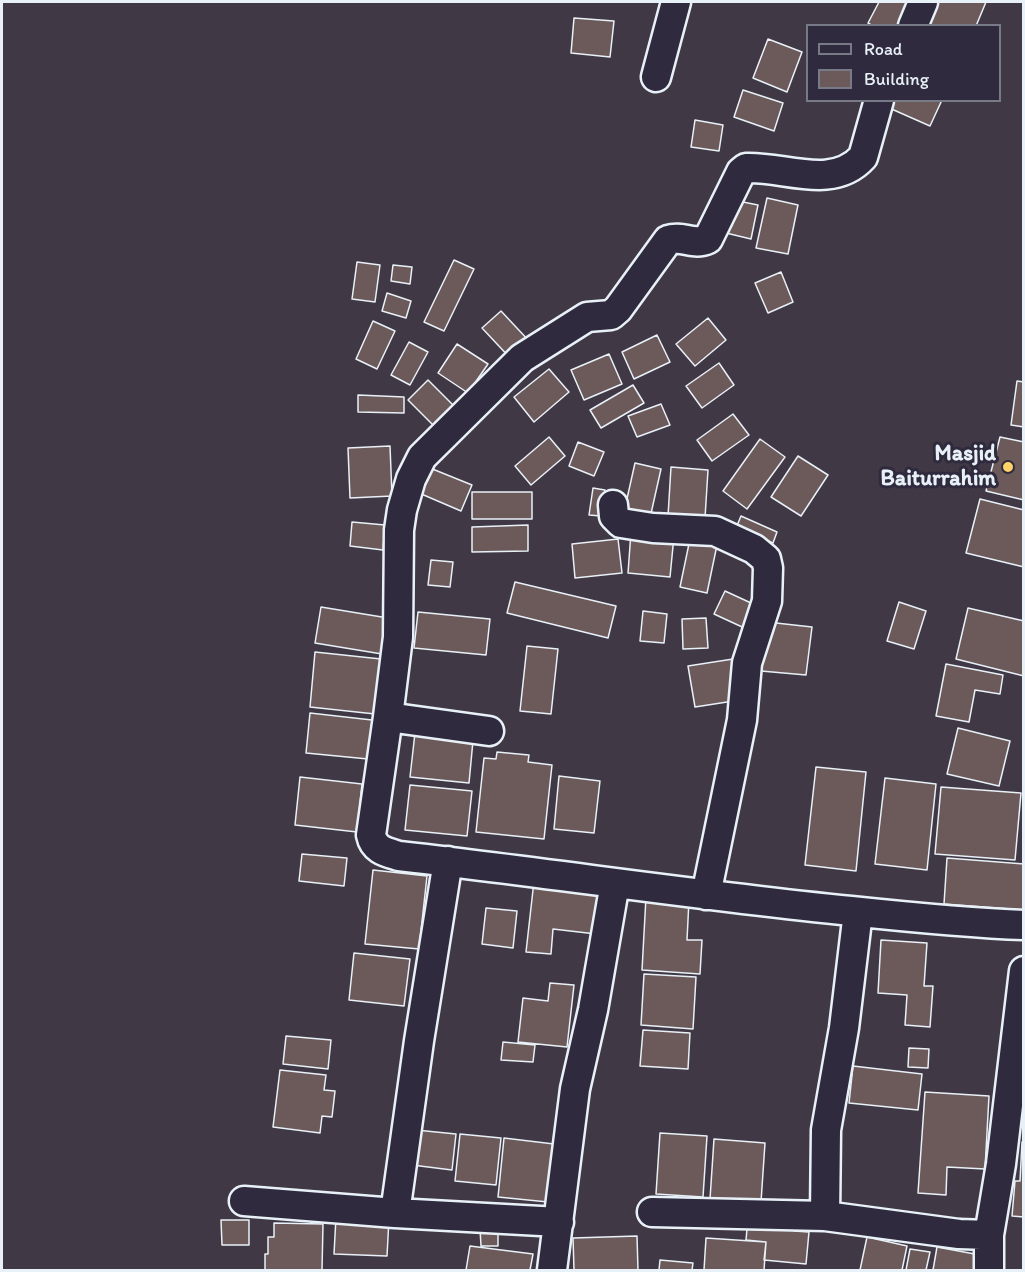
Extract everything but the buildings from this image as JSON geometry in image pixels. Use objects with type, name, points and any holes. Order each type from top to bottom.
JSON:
[{"type":"street","points":[[656,77],[676,2]]},
{"type":"street","points":[[914,24],[923,2]]},
{"type":"street","points":[[878,102],[863,157],[856,164],[830,174],[800,175],[746,168],[741,172],[708,239],[700,242],[692,242],[682,237],[668,240],[618,309],[611,315],[587,317],[522,358],[422,457],[411,480],[402,510],[399,531],[398,637],[371,835],[372,844],[382,851],[399,855],[706,895],[951,921],[1023,925]]},
{"type":"street","points":[[613,505],[614,516],[621,523],[653,528],[715,531],[754,549],[766,559],[767,601],[747,663],[742,720],[706,895]]},
{"type":"street","points":[[388,717],[489,731]]},
{"type":"street","points":[[395,1213],[419,1041],[448,861]]},
{"type":"street","points":[[552,1270],[575,1089],[597,987],[615,883]]},
{"type":"street","points":[[825,1216],[826,1130],[844,1028],[858,912]]},
{"type":"street","points":[[989,1270],[989,1234],[1000,1164],[1023,971]]},
{"type":"street","points":[[244,1200],[395,1213],[559,1222]]},
{"type":"street","points":[[652,1212],[825,1216],[959,1234],[989,1234]]},
{"type":"place","name":"Masjid Baiturrahim","points":[[1008,467]]}]
